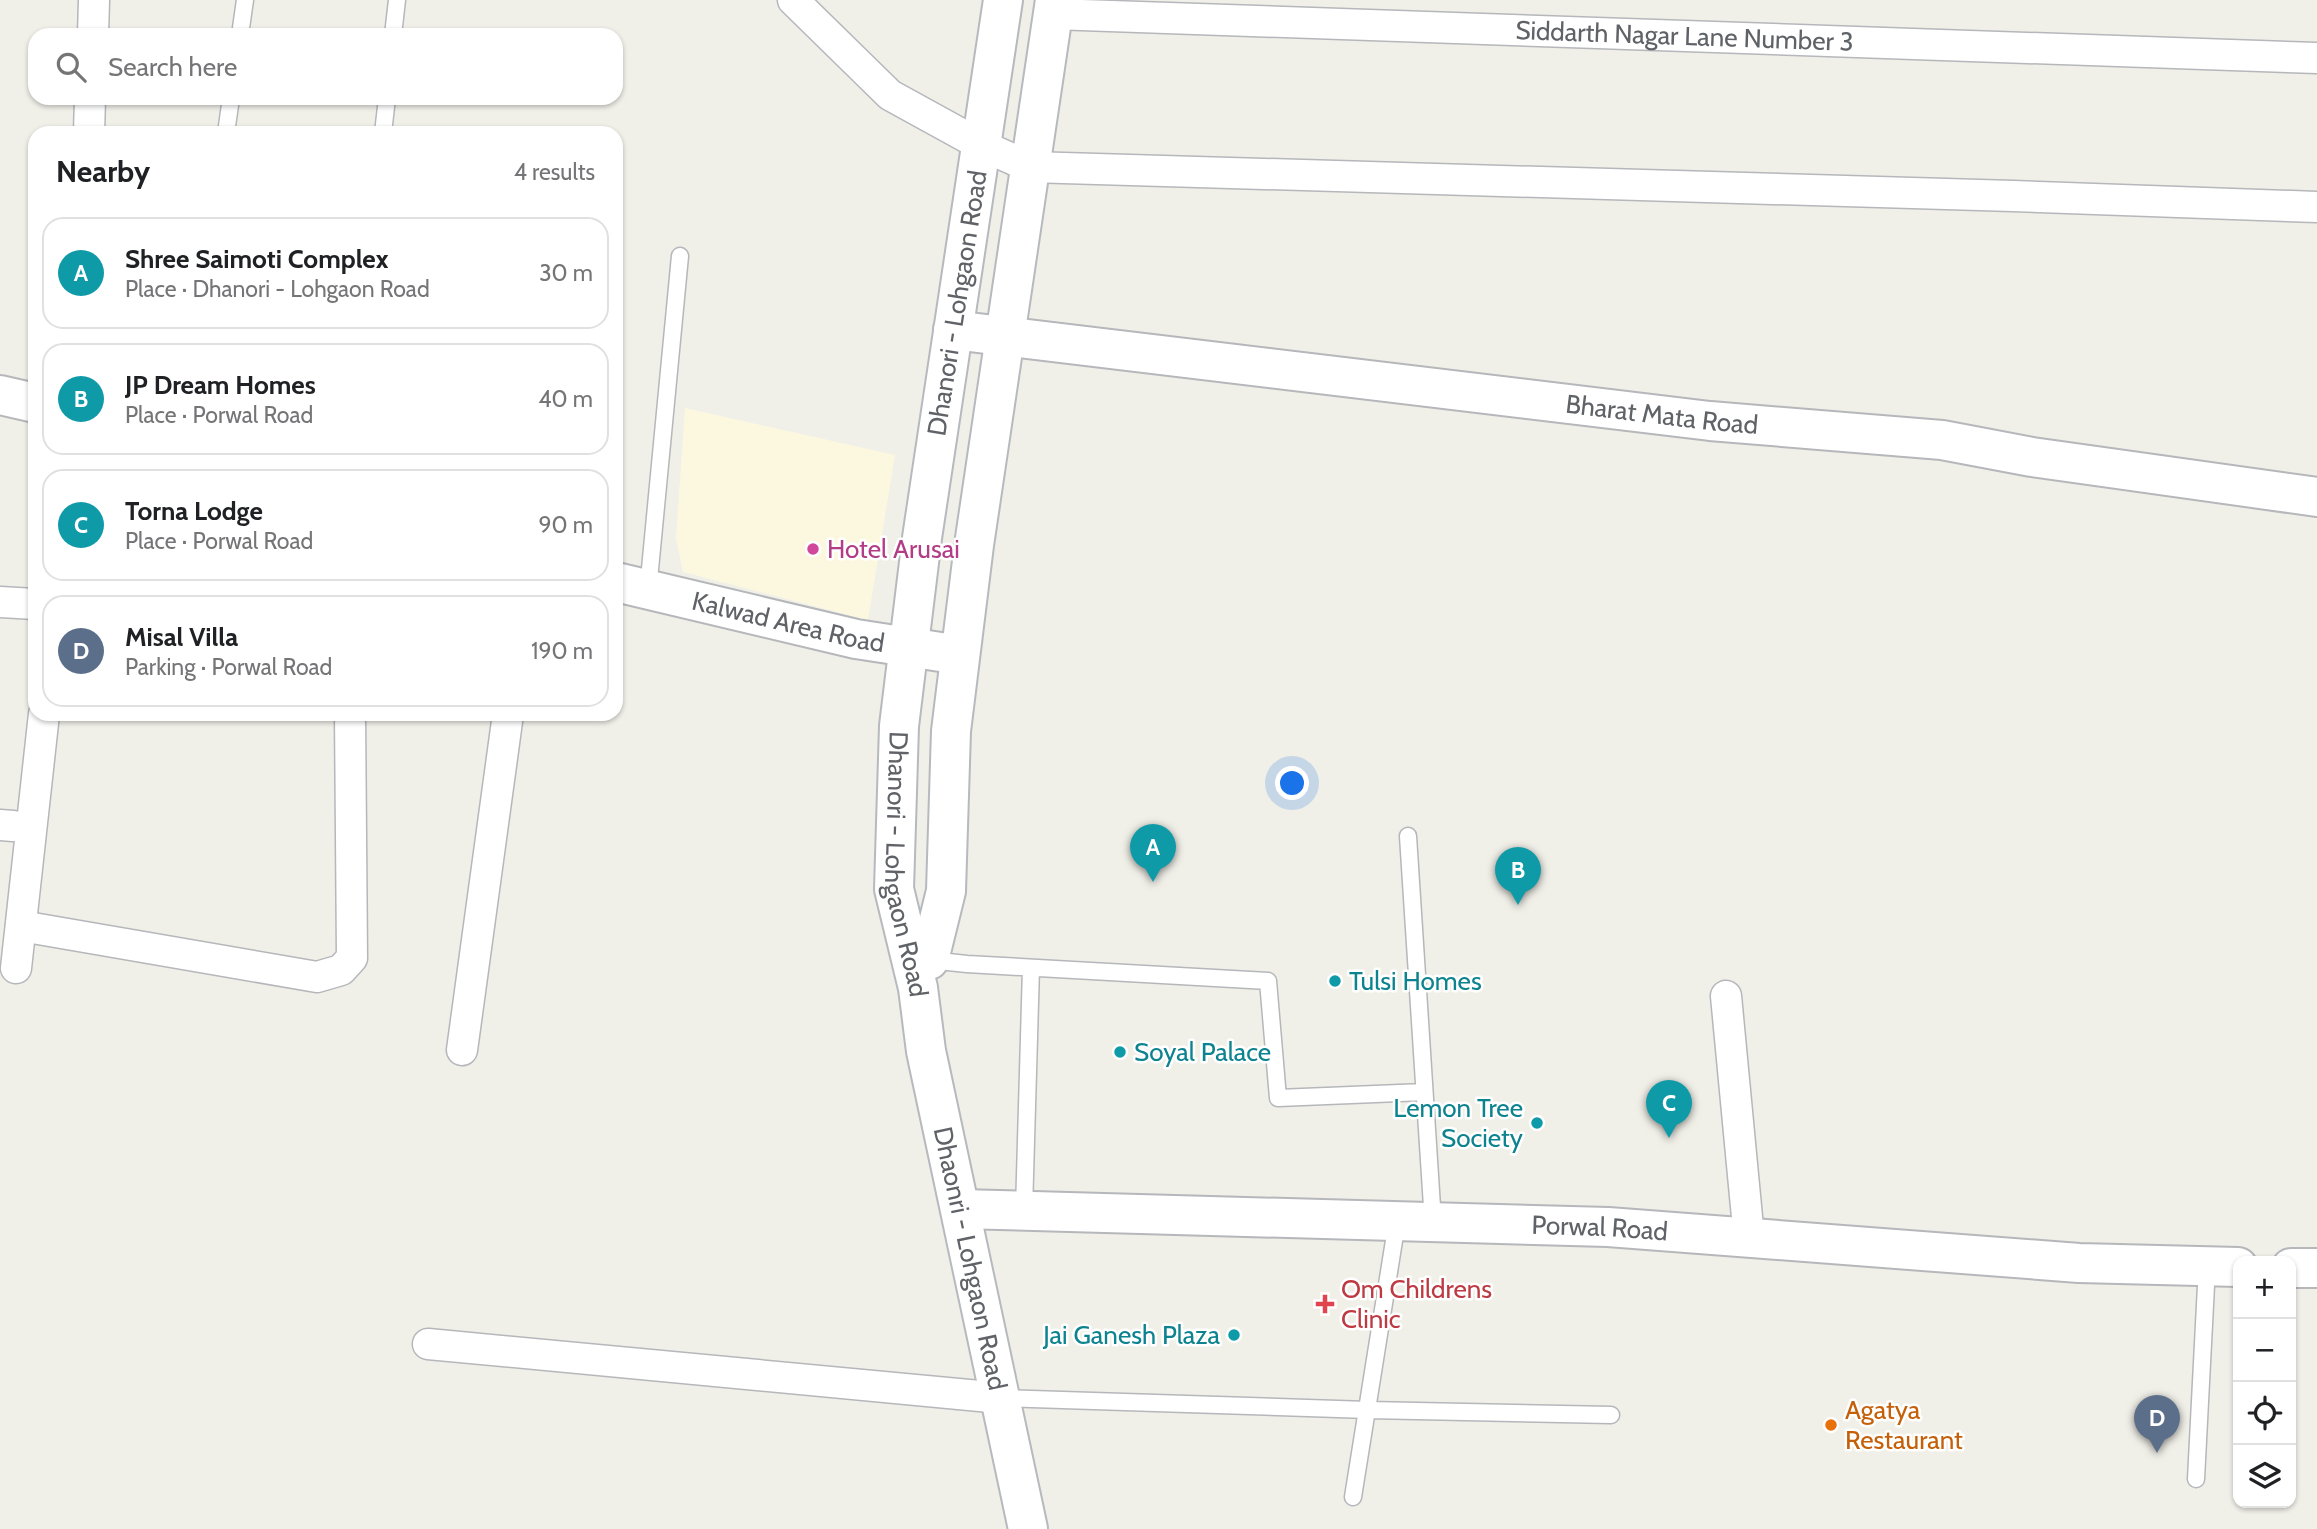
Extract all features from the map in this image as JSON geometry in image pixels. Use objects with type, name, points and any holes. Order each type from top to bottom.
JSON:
[{"type":"street","points":[[93,28],[94,0]]},
{"type":"street","points":[[793,0],[890,95],[981,145],[1030,167],[2000,195],[2317,208]]},
{"type":"street","name":"Dhanori - Lohgaon Road","points":[[924,974],[894,889],[899,726],[922,538],[1003,0]]},
{"type":"street","name":"Dhanori - Lohgaon Road","points":[[924,974],[946,891],[951,731],[960,654],[1054,7]]},
{"type":"street","name":"Siddarth Nagar Lane Number 3","points":[[1054,7],[2317,58]]},
{"type":"street","points":[[89,126],[90,105]]},
{"type":"street","name":"Bharat Mata Road","points":[[953,330],[1710,421],[1942,440],[2032,457],[2317,497]]},
{"type":"street","points":[[0,395],[28,401]]},
{"type":"street","name":"Kalwad Area Road","points":[[632,586],[856,639],[960,654]]},
{"type":"street","points":[[0,602],[28,604]]},
{"type":"street","points":[[16,968],[43,721]]},
{"type":"street","points":[[21,926],[317,977],[341,970],[352,958],[353,945],[350,721]]},
{"type":"street","points":[[463,1050],[507,721]]},
{"type":"street","name":"Dhaonri - Lohgaon Road","points":[[924,974],[926,1051],[1028,1529]]},
{"type":"street","points":[[1726,996],[1749,1238]]},
{"type":"street","name":"Porwal Road","points":[[961,1209],[1608,1227],[2079,1263],[2223,1266]]},
{"type":"street","points":[[2296,1268],[2317,1268]]},
{"type":"street","points":[[428,1343],[1001,1398]]},
{"type":"lane","points":[[241,28],[245,0]]},
{"type":"lane","points":[[394,28],[397,0]]},
{"type":"lane","points":[[227,126],[230,105]]},
{"type":"lane","points":[[384,126],[386,105]]},
{"type":"lane","points":[[632,586],[680,256]]},
{"type":"lane","points":[[1353,1497],[1367,1410],[1415,1222],[1424,1092],[1408,836]]},
{"type":"lane","points":[[1024,1211],[1031,968]]},
{"type":"lane","points":[[924,974],[1031,968],[1268,981],[1278,1098],[1424,1092]]},
{"type":"lane","points":[[2196,1479],[2223,1266]]},
{"type":"lane","points":[[1001,1398],[1611,1415]]},
{"type":"shaded area","points":[[685,408],[895,455],[868,620],[683,572],[676,538]]},
{"type":"place","name":"Hotel Arusai","points":[[813,549]]},
{"type":"place","name":"Shree Saimoti Complex","points":[[1153,882]]},
{"type":"place","name":"JP Dream Homes","points":[[1518,905]]},
{"type":"place","name":"Tulsi Homes","points":[[1335,981]]},
{"type":"place","name":"Soyal Palace","points":[[1120,1052]]},
{"type":"place","name":"Lemon Tree Society","points":[[1537,1123]]},
{"type":"place","name":"Torna Lodge","points":[[1669,1138]]},
{"type":"place","name":"Om Childrens Clinic","points":[[1325,1304]]},
{"type":"place","name":"Jai Ganesh Plaza","points":[[1234,1335]]},
{"type":"place","name":"Agatya Restaurant","points":[[1831,1425]]},
{"type":"place","name":"Misal Villa","points":[[2157,1453]]}]
